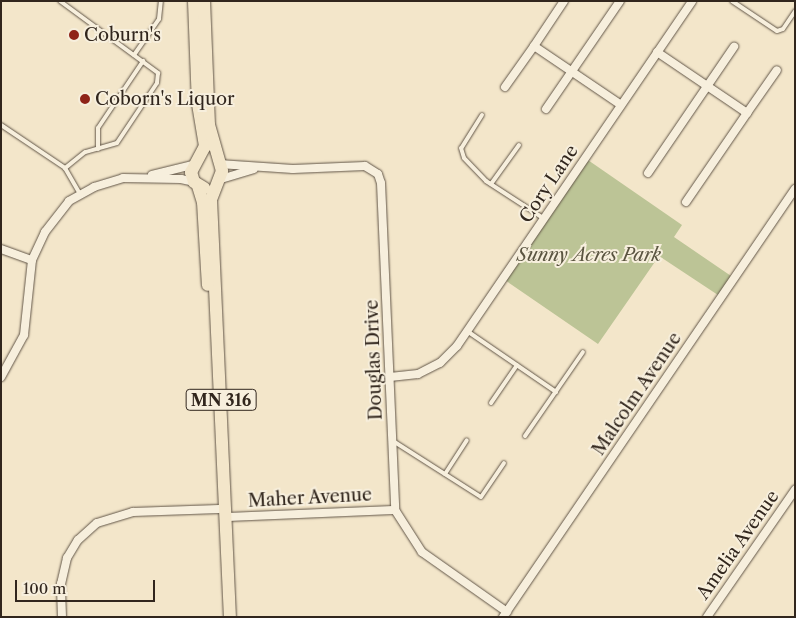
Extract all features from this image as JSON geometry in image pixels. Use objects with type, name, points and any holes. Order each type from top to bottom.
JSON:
[{"type":"main road","name":"MN 316","points":[[194,1],[198,104],[205,146],[195,163],[196,184],[205,234],[230,617]]},
{"type":"main road","name":"MN 316","points":[[204,1],[209,125],[218,162],[218,182],[211,200],[222,513],[222,617]]},
{"type":"main road","points":[[195,163],[207,157],[218,162]]},
{"type":"main road","points":[[196,184],[207,188],[218,182]]},
{"type":"street","points":[[505,87],[564,1]]},
{"type":"street","points":[[546,109],[620,1]]},
{"type":"street","name":"Cory Lane","points":[[390,377],[418,374],[440,363],[467,331],[692,1]]},
{"type":"street","points":[[534,46],[621,105]]},
{"type":"street","points":[[648,173],[734,46]]},
{"type":"street","points":[[657,52],[747,113]]},
{"type":"street","points":[[686,202],[777,70]]},
{"type":"street","name":"Douglas Drive","points":[[218,162],[262,167],[365,166],[378,174],[381,183],[395,510]]},
{"type":"street","points":[[1,377],[16,354],[25,328],[32,260],[45,232],[69,201],[108,181],[143,177],[195,163]]},
{"type":"street","name":"Douglas Drive","points":[[218,182],[262,167]]},
{"type":"street","points":[[143,177],[196,184]]},
{"type":"street","name":"Malcolm Avenue","points":[[505,614],[795,189]]},
{"type":"street","points":[[1,249],[32,260]]},
{"type":"street","name":"Amelia Avenue","points":[[707,617],[795,490]]},
{"type":"street","points":[[395,510],[422,552],[505,614]]},
{"type":"street","name":"Maher Avenue","points":[[62,617],[61,584],[67,558],[78,540],[97,523],[133,512],[222,513],[395,510]]},
{"type":"lane","points":[[60,1],[72,13],[158,73],[157,84],[117,143],[85,152],[65,168]]},
{"type":"lane","points":[[134,55],[159,18],[161,1]]},
{"type":"lane","points":[[732,1],[777,31],[783,29],[795,11]]},
{"type":"lane","points":[[98,149],[98,128],[143,61]]},
{"type":"lane","points":[[482,115],[461,148],[471,168],[491,184],[544,218]]},
{"type":"lane","points":[[1,125],[65,168],[80,194]]},
{"type":"lane","points":[[491,184],[518,146]]},
{"type":"lane","points":[[467,331],[556,392]]},
{"type":"lane","points":[[525,436],[583,352]]},
{"type":"lane","points":[[491,403],[518,365]]},
{"type":"lane","points":[[445,474],[467,440]]},
{"type":"lane","points":[[393,441],[481,497],[504,463]]},
{"type":"green space","name":"Sunny Acres Park","points":[[585,158],[682,225],[674,237],[734,278],[721,297],[659,256],[598,344],[502,278]]},
{"type":"place","name":"Coburn's","points":[[74,35]]},
{"type":"place","name":"Coborn's Liquor","points":[[85,99]]}]
